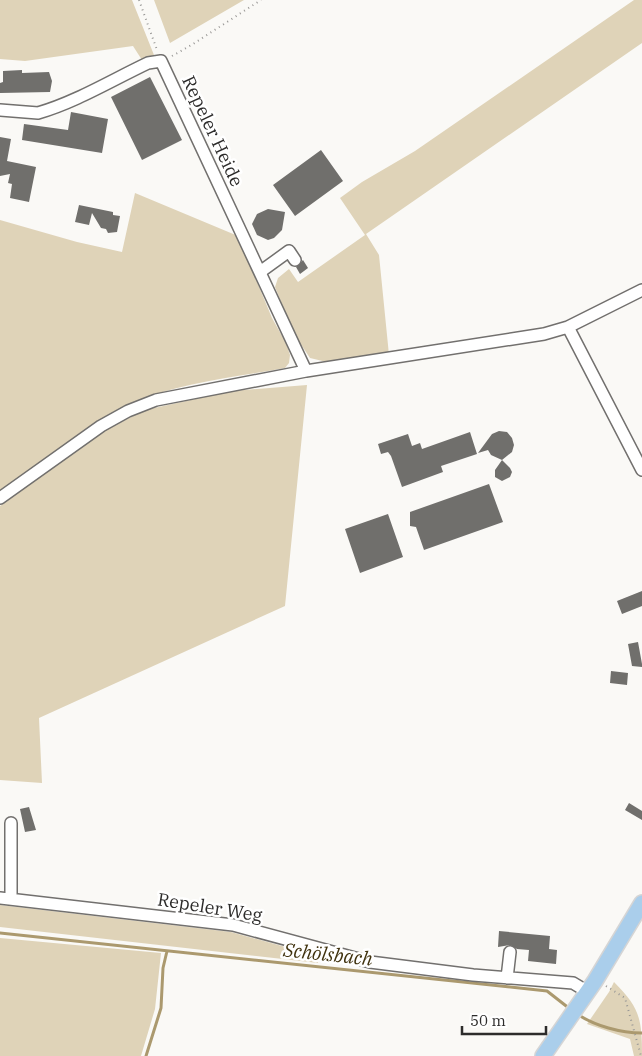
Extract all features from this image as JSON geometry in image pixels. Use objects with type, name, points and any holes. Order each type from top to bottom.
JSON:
[{"type":"main road","points":[[543,1056],[587,993],[642,903]]},
{"type":"street","points":[[0,110],[38,113],[59,106],[148,63],[161,61]]},
{"type":"street","name":"Repeler Heide","points":[[161,61],[306,371]]},
{"type":"street","points":[[260,272],[289,251],[295,260]]},
{"type":"street","points":[[0,498],[101,426],[128,411],[156,400],[306,371],[544,334],[568,327],[642,290]]},
{"type":"street","points":[[568,327],[642,470]]},
{"type":"street","points":[[6,898],[12,823]]},
{"type":"street","name":"Repeler Weg","points":[[6,898],[233,925],[370,962],[508,978],[573,983],[587,993]]},
{"type":"street","points":[[508,978],[510,952]]},
{"type":"path","points":[[139,0],[161,61],[193,44],[261,0]]},
{"type":"path","points":[[587,993],[626,998],[641,1056]]},
{"type":"shaded area","points":[[0,0],[132,0],[154,55],[142,60],[133,46],[25,61],[0,59]]},
{"type":"shaded area","points":[[154,0],[244,0],[170,43]]},
{"type":"shaded area","points":[[634,0],[642,0],[642,43],[366,234],[379,255],[389,355],[331,363],[310,358],[294,334],[275,287],[278,278],[289,269],[298,282],[365,235],[340,198],[362,182],[415,151]]},
{"type":"shaded area","points":[[135,193],[238,236],[272,318],[286,343],[290,355],[289,363],[285,368],[168,390],[131,403],[81,432],[0,495],[0,220],[77,242],[122,252]]},
{"type":"shaded area","points":[[307,385],[285,606],[39,718],[42,783],[0,780],[0,506],[104,431],[145,410],[232,391]]},
{"type":"shaded area","points":[[0,905],[231,932],[318,956],[318,963],[0,927]]},
{"type":"shaded area","points":[[0,938],[161,953],[155,1009],[141,1056],[0,1056]]},
{"type":"shaded area","points":[[614,982],[629,999],[638,1015],[642,1056],[634,1056],[630,1039],[587,1024]]},
{"type":"building","points":[[22,70],[22,73],[49,72],[52,81],[50,92],[0,93],[3,71]]},
{"type":"building","points":[[150,77],[182,140],[142,160],[111,97]]},
{"type":"building","points":[[71,112],[108,119],[102,153],[22,140],[24,124],[68,130]]},
{"type":"building","points":[[0,137],[11,139],[7,161],[36,167],[29,202],[10,198],[12,184],[8,183],[10,174],[0,176]]},
{"type":"building","points":[[321,150],[343,181],[295,216],[273,185]]},
{"type":"building","points":[[79,205],[113,212],[113,215],[120,216],[117,232],[108,233],[106,229],[101,228],[92,213],[89,225],[75,222]]},
{"type":"building","points":[[268,209],[285,212],[282,230],[274,238],[268,240],[257,235],[252,224],[257,214]]},
{"type":"building","points":[[303,260],[308,268],[300,274],[296,267]]},
{"type":"building","points":[[499,431],[507,432],[512,438],[514,445],[512,452],[502,460],[491,455],[488,450],[478,453],[492,434]]},
{"type":"building","points":[[470,432],[477,454],[441,466],[443,472],[402,487],[391,456],[388,452],[381,454],[378,444],[408,434],[412,446],[420,443],[422,449]]},
{"type":"building","points":[[502,460],[512,472],[510,477],[502,481],[495,477],[495,470]]},
{"type":"building","points":[[489,484],[503,522],[424,550],[416,527],[410,526],[410,512]]},
{"type":"building","points":[[388,514],[403,557],[360,573],[345,529]]},
{"type":"building","points":[[642,591],[642,606],[622,614],[617,601]]},
{"type":"building","points":[[638,642],[642,667],[632,666],[628,644]]},
{"type":"building","points":[[611,671],[628,673],[627,685],[610,683]]},
{"type":"building","points":[[629,803],[642,811],[642,820],[625,810]]},
{"type":"building","points":[[29,807],[36,830],[25,832],[20,809]]},
{"type":"building","points":[[499,931],[550,936],[549,949],[557,950],[556,964],[528,961],[529,950],[517,949],[510,945],[498,947]]},
{"type":"waterway","name":"Schölsbach","points":[[0,933],[547,991],[570,1009]]},
{"type":"waterway","points":[[146,1056],[161,1008],[163,968],[167,951]]},
{"type":"waterway","name":"Schölsbach","points":[[577,1014],[608,1028],[642,1033]]}]
